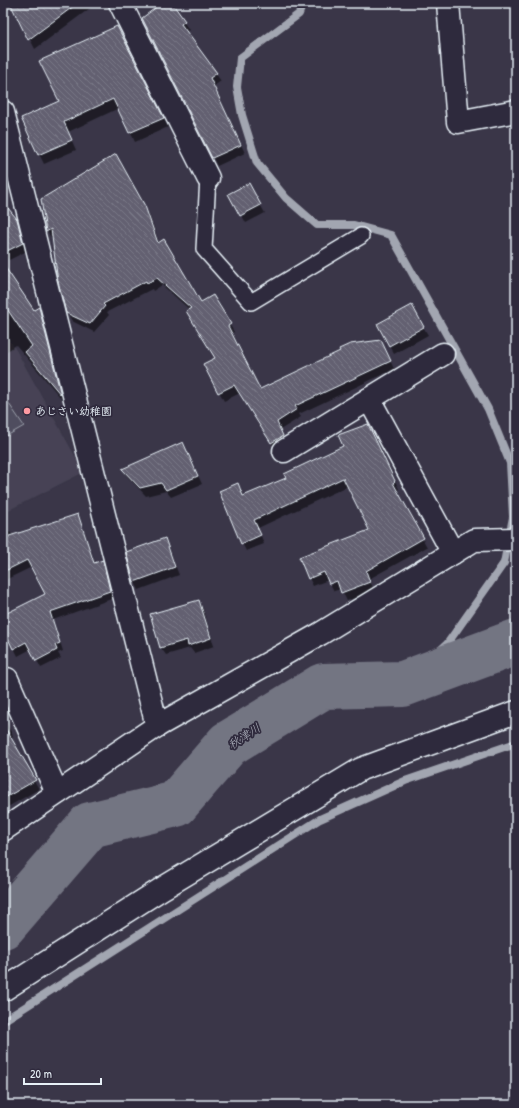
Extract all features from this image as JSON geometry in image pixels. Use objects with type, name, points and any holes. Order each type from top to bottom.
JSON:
[{"type":"street","points":[[120,3],[208,178]]},
{"type":"street","points":[[448,3],[458,122],[516,111]]},
{"type":"street","points":[[3,112],[157,726]]},
{"type":"street","points":[[284,452],[443,354]]},
{"type":"street","points":[[369,399],[453,553]]},
{"type":"street","points":[[3,830],[157,726],[320,634],[474,540],[516,539]]},
{"type":"street","points":[[3,681],[7,679],[57,793]]},
{"type":"street","points":[[3,990],[163,888],[361,769],[516,712]]},
{"type":"lane","points":[[208,178],[204,249],[251,302],[361,236]]},
{"type":"shaded area","name":"あじさい幼稚園","points":[[3,331],[16,350],[84,472],[3,513]]},
{"type":"shaded area","points":[[3,395],[24,426],[3,438]]},
{"type":"building","points":[[10,3],[78,3],[28,40]]},
{"type":"building","points":[[162,3],[172,3],[185,21],[181,24],[217,73],[210,78],[241,145],[212,158],[142,18]]},
{"type":"building","points":[[117,26],[164,118],[129,133],[113,99],[64,122],[72,140],[38,155],[21,118],[59,101],[39,61]]},
{"type":"building","points":[[116,154],[145,206],[158,243],[164,239],[201,302],[213,295],[231,324],[228,326],[260,389],[340,351],[339,349],[350,344],[381,340],[391,361],[295,406],[297,409],[277,422],[283,436],[271,443],[234,385],[218,393],[203,364],[215,358],[186,311],[191,308],[157,278],[147,283],[146,281],[103,304],[105,306],[90,324],[66,313],[58,282],[51,229],[46,232],[41,199]]},
{"type":"building","points":[[249,183],[261,205],[240,216],[228,194]]},
{"type":"building","points":[[3,202],[17,219],[23,243],[3,253]]},
{"type":"building","points":[[3,264],[34,310],[39,307],[61,395],[25,352],[32,346],[3,303]]},
{"type":"building","points":[[412,305],[424,327],[389,346],[377,324]]},
{"type":"building","points":[[368,424],[395,481],[393,483],[424,538],[366,571],[370,582],[341,593],[337,581],[329,584],[324,572],[308,579],[299,557],[369,530],[343,478],[254,520],[261,535],[241,544],[219,491],[238,483],[243,496],[286,478],[284,474],[343,446],[338,435]]},
{"type":"building","points":[[183,442],[198,476],[166,490],[161,483],[140,488],[122,469]]},
{"type":"building","points":[[78,514],[94,563],[103,560],[110,591],[50,612],[60,643],[55,645],[57,650],[36,661],[26,642],[13,649],[3,628],[3,615],[45,594],[27,560],[3,572],[3,538]]},
{"type":"building","points":[[165,538],[175,567],[134,582],[126,552]]},
{"type":"building","points":[[199,600],[211,638],[188,646],[187,640],[160,648],[150,614]]},
{"type":"building","points":[[3,724],[36,780],[3,799]]},
{"type":"waterway","points":[[303,3],[299,14],[240,58],[237,87],[242,115],[257,163],[286,198],[317,225],[354,225],[391,235],[488,409],[510,463],[513,517],[504,563],[447,644],[403,684]]},
{"type":"waterway","name":"秋津川","points":[[3,926],[90,825],[176,804],[228,744],[323,686],[403,684],[516,642]]},
{"type":"waterway","points":[[3,1021],[320,819],[405,781],[516,743]]},
{"type":"place","name":"あじさい幼稚園","points":[[27,411]]}]
